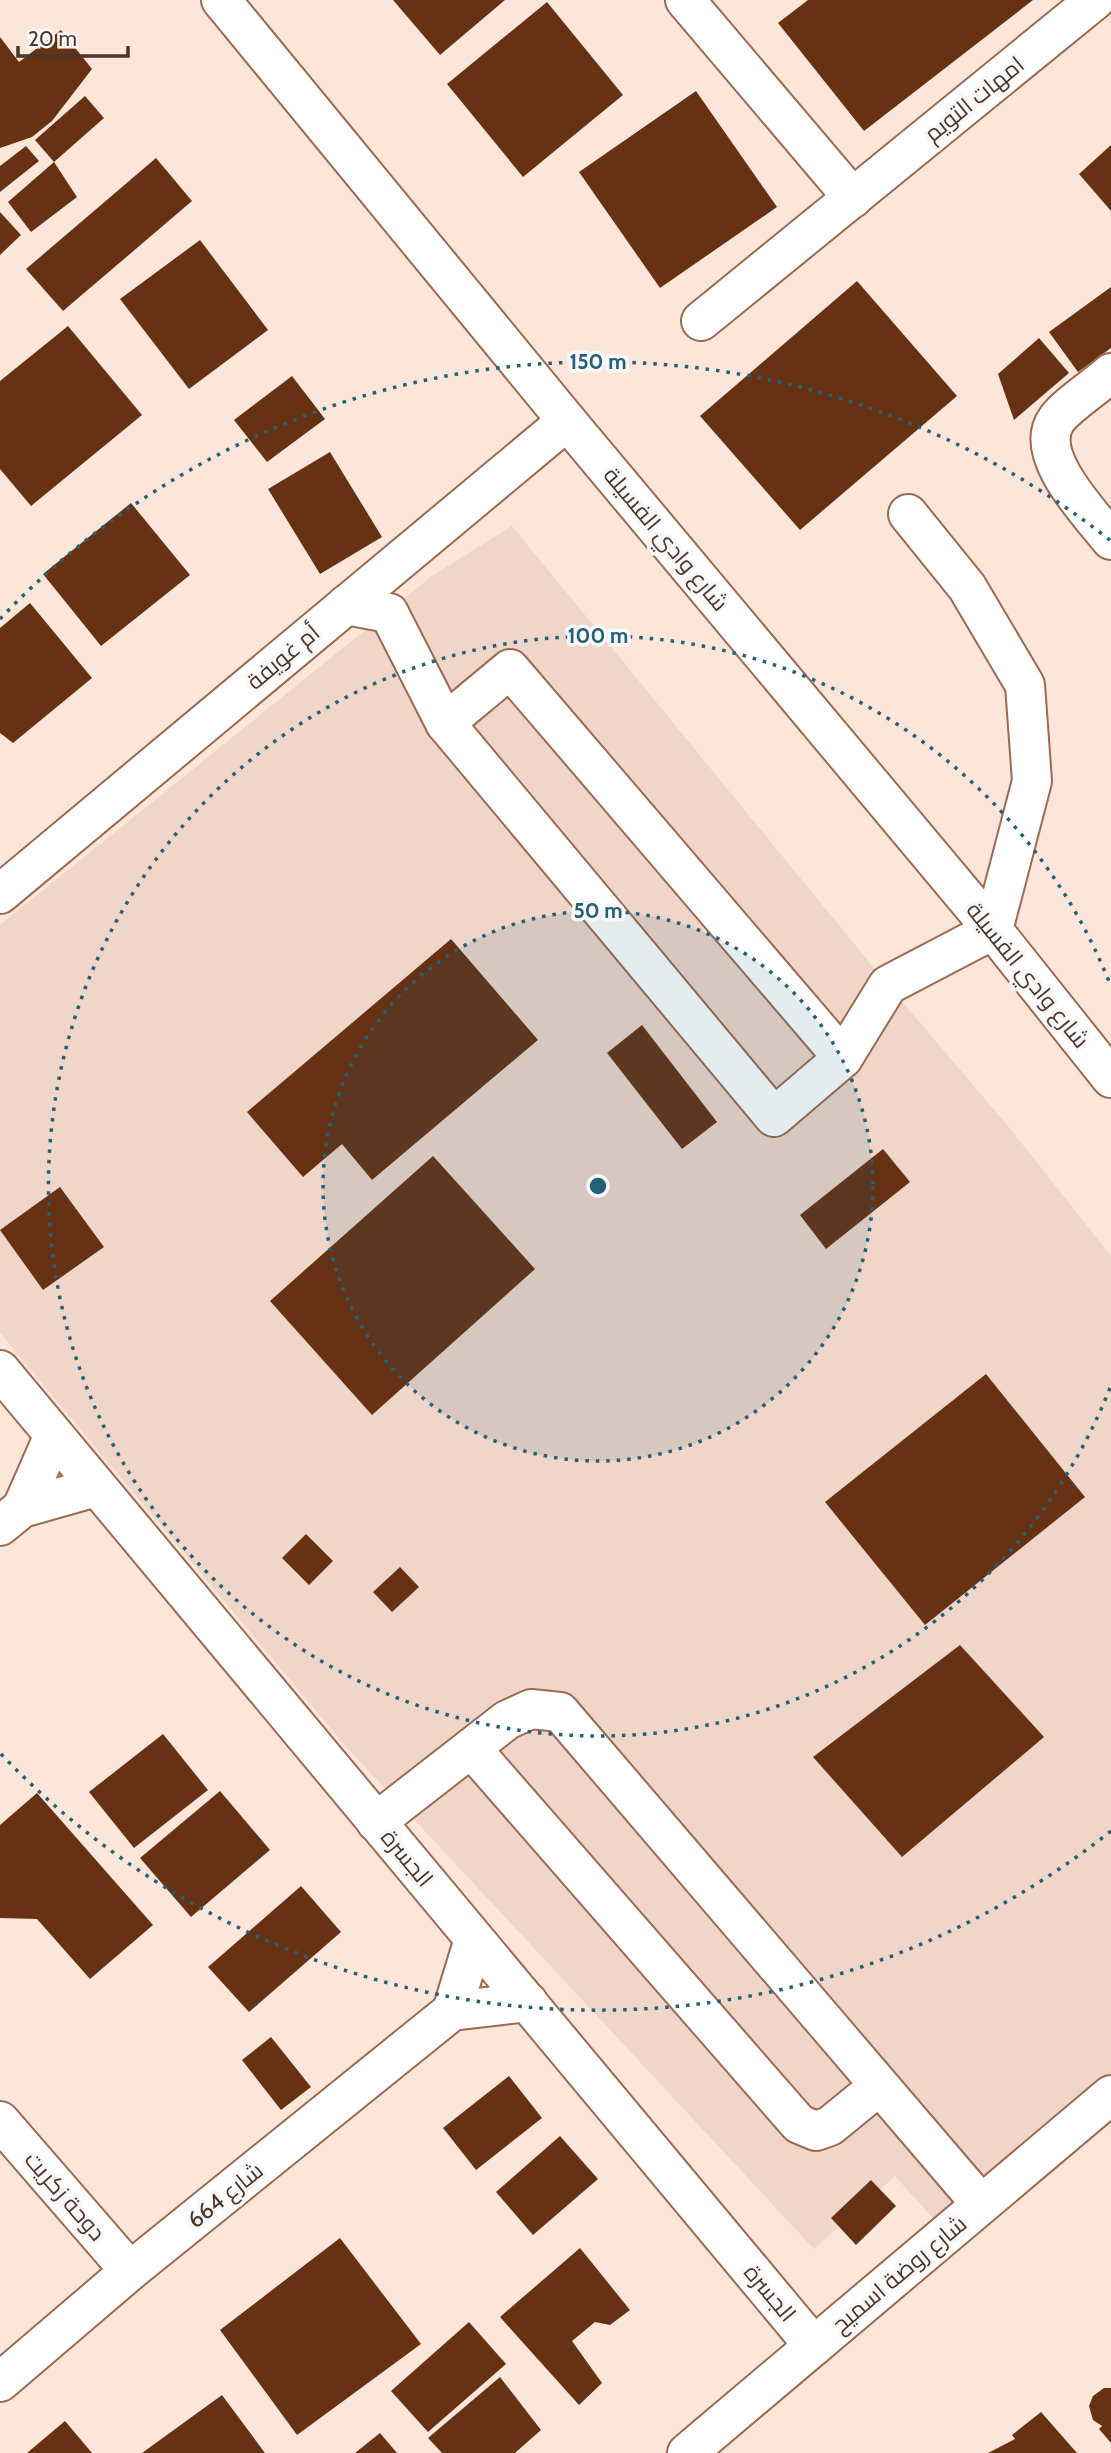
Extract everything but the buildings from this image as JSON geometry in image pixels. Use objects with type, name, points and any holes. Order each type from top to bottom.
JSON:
[{"type":"street","name":"شارع وادي الفسيلة","points":[[221,0],[567,421],[993,930],[1111,1078]]},
{"type":"street","points":[[685,0],[853,198]]},
{"type":"street","name":"امهات التويم","points":[[701,321],[1095,0]]},
{"type":"street","points":[[1111,373],[1056,420],[1049,445],[1059,472],[1111,540]]},
{"type":"street","name":"أم غويفة","points":[[0,894],[567,421]]},
{"type":"street","points":[[346,605],[388,613],[445,723],[774,1117],[843,1058],[888,985],[993,930],[1032,781],[1026,685],[967,587],[908,514]]},
{"type":"street","points":[[445,723],[510,669],[843,1058]]},
{"type":"street","name":"الجسرة","points":[[0,1370],[814,2346]]},
{"type":"street","points":[[11,1517],[54,1435]]},
{"type":"street","points":[[11,1517],[96,1487]]},
{"type":"street","points":[[376,1822],[507,1720],[531,1709],[560,1712],[981,2204]]},
{"type":"street","points":[[471,1748],[799,2124],[816,2131],[830,2126],[879,2086]]},
{"type":"street","points":[[474,1939],[452,2011],[528,2002]]},
{"type":"street","name":"شارع 664","points":[[0,2382],[130,2271],[452,2011]]},
{"type":"street","name":"شارع روضة اسميح","points":[[687,2453],[1111,2095]]},
{"type":"street","name":"دوحة زكريت","points":[[0,2121],[130,2271]]},
{"type":"shaded area","points":[[512,526],[888,985],[1008,1126],[1111,1256],[1111,2081],[939,2225],[895,2176],[814,2249],[342,1742],[0,1333],[0,925],[432,576]]}]
